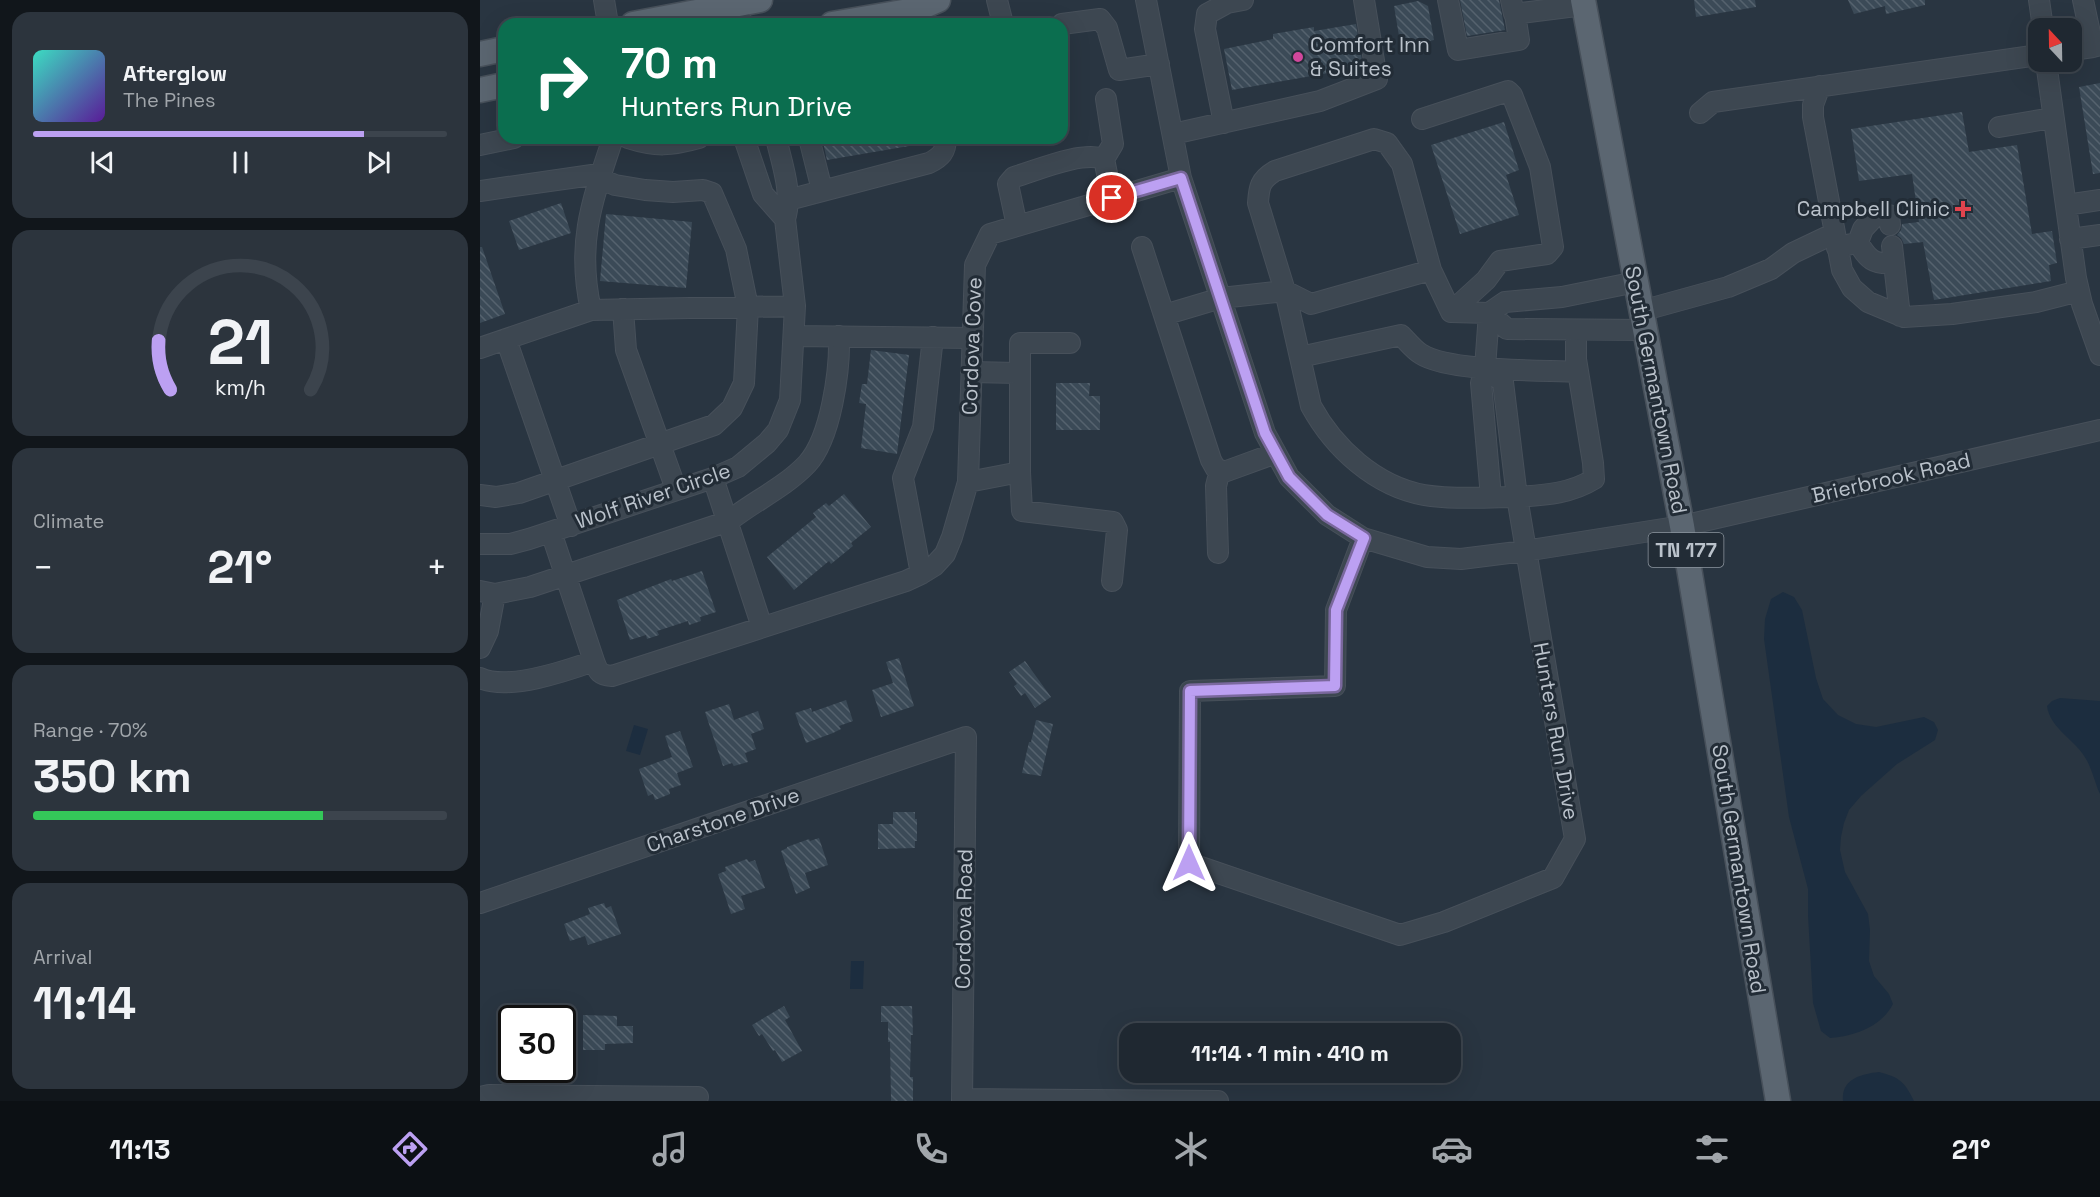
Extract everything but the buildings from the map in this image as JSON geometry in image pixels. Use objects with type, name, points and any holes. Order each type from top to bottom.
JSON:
[{"type":"main road","points":[[673,18],[726,10],[760,0]]},
{"type":"main road","points":[[868,18],[915,10],[938,0]]},
{"type":"main road","name":"South Germantown Road","points":[[1583,3],[1682,526],[1778,1101]]},
{"type":"main road","points":[[480,54],[498,50]]},
{"type":"main road","points":[[480,90],[498,86]]},
{"type":"street","points":[[604,0],[607,18]]},
{"type":"street","points":[[997,0],[1002,18]]},
{"type":"street","name":"Brierbrook Road","points":[[1146,0],[1181,178],[1265,433],[1289,477],[1327,515],[1364,538],[1427,557],[1461,559],[1526,551],[1682,526],[2100,430]]},
{"type":"street","points":[[1224,123],[1205,29],[1207,14],[1227,3],[1243,0]]},
{"type":"street","points":[[1173,134],[1320,101],[1377,79],[1364,0]]},
{"type":"street","points":[[1448,0],[1458,50],[1519,40],[1513,7],[1583,3]]},
{"type":"street","points":[[2039,0],[2042,18]]},
{"type":"street","points":[[2084,0],[2096,46]]},
{"type":"street","points":[[1068,23],[1100,19],[1107,28],[1119,70],[1159,64]]},
{"type":"street","points":[[1700,113],[1713,102],[2028,56]]},
{"type":"street","points":[[2047,72],[2079,291],[2100,355]]},
{"type":"street","points":[[1820,86],[1813,117],[1842,270],[1852,288],[1868,302],[1900,316],[1952,314],[2036,302],[2079,291]]},
{"type":"street","points":[[1422,119],[1503,92],[1512,95],[1540,167],[1553,247],[1547,254],[1500,261],[1486,280],[1451,312]]},
{"type":"street","points":[[1106,99],[1113,144],[1104,159],[1112,198]]},
{"type":"street","points":[[1999,127],[2052,118]]},
{"type":"street","points":[[1451,312],[1431,270],[1402,164],[1386,143],[1374,139],[1275,171],[1263,178],[1259,188],[1258,203],[1286,291],[1311,406],[1320,422],[1339,445],[1366,470],[1394,485],[1423,495],[1516,498],[1551,495],[1579,489],[1594,479],[1578,372],[1576,331]]},
{"type":"street","points":[[480,145],[498,141]]},
{"type":"street","points":[[591,310],[585,272],[589,212],[611,144]]},
{"type":"street","points":[[646,144],[678,144]]},
{"type":"street","points":[[746,144],[763,194],[786,209],[822,190],[929,163],[940,157],[946,144]]},
{"type":"street","name":"Wolf River Circle","points":[[481,544],[510,544],[714,478],[738,467],[754,455],[778,430],[790,400],[795,306],[786,209],[787,184],[777,144]]},
{"type":"street","points":[[810,144],[822,190]]},
{"type":"street","points":[[1017,226],[1008,184],[1014,177],[1082,158],[1104,159]]},
{"type":"street","points":[[480,191],[592,175],[615,185],[645,190],[673,192],[703,190],[712,193],[736,249],[748,306],[744,383],[732,408],[714,425],[556,482],[496,497],[480,495]]},
{"type":"street","name":"Cordova Cove","points":[[594,662],[598,671],[603,675],[612,676],[841,603],[921,574],[934,566],[945,554],[952,537],[968,482],[975,265],[990,234],[1181,178]]},
{"type":"street","points":[[2066,205],[2100,200]]},
{"type":"street","points":[[1890,225],[1889,215],[1875,216],[1863,229],[1858,242],[1865,255],[1872,261],[1893,255],[1900,316]]},
{"type":"street","points":[[2070,239],[2100,234]]},
{"type":"street","points":[[1489,313],[1507,329],[1576,331],[1643,320],[1771,269],[1793,253],[1836,241],[1858,242]]},
{"type":"street","points":[[1142,247],[1211,460],[1216,469],[1224,472],[1276,453]]},
{"type":"street","points":[[1164,315],[1221,297],[1286,291],[1311,304],[1431,270]]},
{"type":"street","points":[[1451,312],[1489,313],[1505,302],[1562,297],[1636,282]]},
{"type":"street","points":[[480,348],[591,310],[795,306]]},
{"type":"street","points":[[623,309],[626,350],[676,489]]},
{"type":"street","points":[[1489,313],[1485,368],[1481,383],[1491,497]]},
{"type":"street","points":[[1300,357],[1401,335],[1421,355],[1446,363],[1485,368],[1578,372]]},
{"type":"street","points":[[794,336],[972,338]]},
{"type":"street","points":[[480,648],[490,624],[487,593],[530,587],[564,577],[729,521],[768,496],[807,464],[822,442],[828,424],[840,351],[840,336]]},
{"type":"street","points":[[921,574],[903,478],[923,427],[933,337]]},
{"type":"street","points":[[506,339],[571,525]]},
{"type":"street","points":[[1070,344],[1020,343],[1022,511],[1113,522],[1117,530],[1112,581]]},
{"type":"street","points":[[1485,368],[1503,382],[1516,498],[1526,551]]},
{"type":"street","points":[[971,372],[1020,373]]},
{"type":"street","points":[[1218,553],[1216,486],[1220,470]]},
{"type":"street","points":[[968,482],[1020,472]]},
{"type":"street","points":[[714,478],[762,627]]},
{"type":"street","points":[[480,678],[509,682],[561,672],[594,662],[551,532]]},
{"type":"street","name":"Hunters Run Drive","points":[[1364,538],[1336,610],[1335,686],[1190,691],[1189,863],[1400,935],[1444,922],[1552,878],[1575,839],[1526,551]]},
{"type":"street","name":"Charstone Drive","points":[[480,903],[966,737]]},
{"type":"street","name":"Cordova Road","points":[[962,1100],[966,737]]},
{"type":"street","points":[[480,1097],[489,1095],[698,1097]]},
{"type":"street","points":[[962,1100],[1218,1101]]},
{"type":"water","points":[[1783,592],[1794,597],[1802,610],[1816,678],[1823,699],[1838,715],[1856,724],[1876,727],[1924,717],[1934,722],[1938,730],[1935,740],[1897,764],[1861,796],[1849,810],[1844,823],[1840,850],[1845,872],[1868,914],[1869,961],[1874,976],[1889,994],[1893,1004],[1882,1019],[1866,1029],[1830,1038],[1821,1031],[1813,1003],[1808,889],[1789,817],[1764,639],[1765,619],[1771,599]]},
{"type":"water","points":[[2060,698],[2100,701],[2100,794],[2082,752],[2058,728],[2049,714],[2047,706]]},
{"type":"water","points":[[634,725],[648,729],[640,755],[626,751]]},
{"type":"water","points":[[851,961],[864,961],[863,989],[850,989]]},
{"type":"water","points":[[1879,1072],[1901,1081],[1914,1101],[1843,1101],[1845,1087],[1849,1083],[1859,1076]]},
{"type":"place","name":"Comfort Inn & Suites","points":[[1298,57]]},
{"type":"place","name":"Campbell Clinic","points":[[1963,209]]},
{"type":"route","points":[[1112,198],[1181,178],[1265,433],[1289,477],[1327,515],[1364,538],[1336,610],[1335,686],[1190,691],[1189,863]]}]
